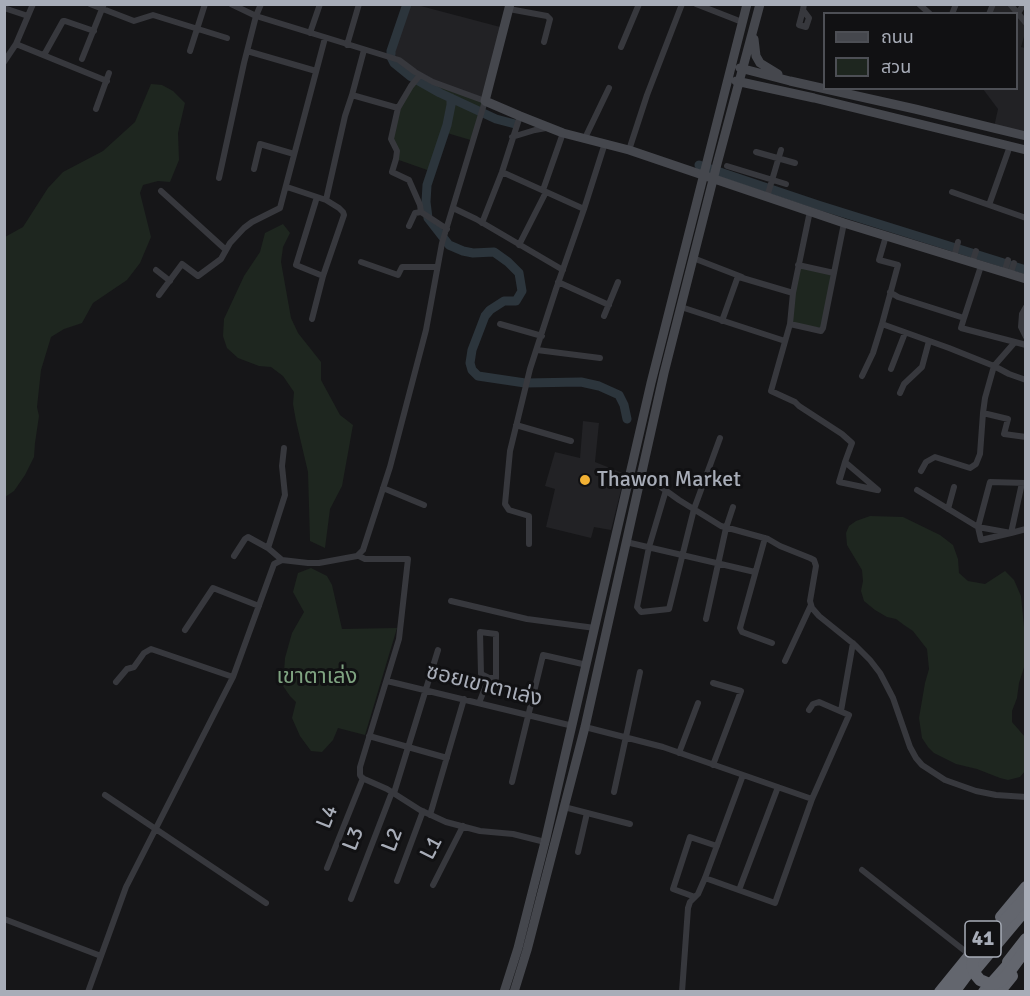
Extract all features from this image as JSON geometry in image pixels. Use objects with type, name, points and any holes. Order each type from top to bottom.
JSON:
[{"type":"highway","name":"41","points":[[940,992],[1026,887]]},
{"type":"highway","name":"41","points":[[956,992],[1026,896]]},
{"type":"highway","points":[[1026,896],[976,953],[972,963],[975,974],[987,983],[998,982],[1005,978],[1026,947]]},
{"type":"highway","points":[[956,992],[1026,909]]},
{"type":"highway","points":[[996,986],[1026,939]]},
{"type":"highway","points":[[984,992],[996,986],[1026,947]]},
{"type":"highway","name":"41","points":[[996,986],[1026,958]]},
{"type":"main road","points":[[514,992],[585,727],[640,476],[693,258],[728,79],[747,4]]},
{"type":"main road","points":[[504,992],[518,948],[573,726],[651,383],[710,171],[744,69],[760,4]]},
{"type":"main road","points":[[760,4],[754,43],[756,56],[766,68],[790,81]]},
{"type":"main road","points":[[510,7],[484,106],[563,132],[710,171],[844,223],[1024,277]]},
{"type":"main road","points":[[731,66],[823,88]]},
{"type":"main road","points":[[728,79],[756,86]]},
{"type":"main road","points":[[734,103],[741,89],[748,86],[769,87],[1018,148]]},
{"type":"main road","points":[[830,90],[1024,135]]},
{"type":"street","points":[[4,62],[16,44],[33,4]]},
{"type":"street","points":[[90,4],[103,7],[134,21],[153,15],[227,38]]},
{"type":"street","points":[[190,51],[206,4]]},
{"type":"street","points":[[88,992],[126,887],[233,677],[274,564],[282,560],[319,563],[359,556],[366,543],[431,312],[441,243],[484,106],[433,82],[418,78],[399,60],[256,16],[231,4]]},
{"type":"street","points":[[219,178],[247,51],[261,4]]},
{"type":"street","points":[[310,33],[320,4]]},
{"type":"street","points":[[347,45],[359,4]]},
{"type":"street","points":[[621,47],[639,4]]},
{"type":"street","points":[[629,150],[647,95],[682,4]]},
{"type":"street","points":[[696,4],[742,22]]},
{"type":"street","points":[[1024,4],[1018,13],[1026,23]]},
{"type":"street","points":[[82,59],[103,7]]},
{"type":"street","points":[[510,7],[547,16],[550,19],[544,42]]},
{"type":"street","points":[[4,8],[28,16]]},
{"type":"street","points":[[44,55],[63,21],[94,31]]},
{"type":"street","points":[[159,295],[182,264],[198,276],[221,259],[235,238],[252,222],[280,208],[325,38]]},
{"type":"street","points":[[16,44],[107,81]]},
{"type":"street","points":[[326,200],[345,116],[364,50]]},
{"type":"street","points":[[247,51],[316,71]]},
{"type":"street","points":[[96,109],[109,73]]},
{"type":"street","points":[[418,78],[398,108],[391,139],[397,151],[392,172],[409,180],[422,214]]},
{"type":"street","points":[[585,138],[609,88]]},
{"type":"street","points":[[352,94],[398,108]]},
{"type":"street","points":[[482,223],[519,119]]},
{"type":"street","points":[[513,135],[550,128]]},
{"type":"street","points":[[519,244],[544,191],[563,132]]},
{"type":"street","points":[[529,544],[529,516],[509,510],[504,500],[510,451],[530,369],[605,143]]},
{"type":"street","points":[[254,169],[260,144],[294,153]]},
{"type":"street","points":[[989,205],[1018,148]]},
{"type":"street","points":[[767,195],[781,150]]},
{"type":"street","points":[[756,152],[795,163]]},
{"type":"street","points":[[728,166],[772,182],[786,184]]},
{"type":"street","points":[[502,172],[584,209]]},
{"type":"street","points":[[286,187],[326,200],[339,208],[344,215],[323,276],[312,319]]},
{"type":"street","points":[[161,191],[226,250]]},
{"type":"street","points":[[952,192],[1026,218]]},
{"type":"street","points":[[317,197],[296,266],[323,276]]},
{"type":"street","points":[[453,207],[563,270]]},
{"type":"street","points":[[810,211],[798,264],[790,324],[771,391],[795,402],[852,443],[845,462],[839,482],[878,490],[845,462]]},
{"type":"street","points":[[409,226],[415,213],[433,220],[446,231]]},
{"type":"street","points":[[790,324],[821,331],[823,328],[844,223]]},
{"type":"street","points":[[862,376],[873,353],[898,266],[879,260],[886,236]]},
{"type":"street","points":[[954,255],[958,242]]},
{"type":"street","points":[[976,251],[977,264],[961,328],[1026,345]]},
{"type":"street","points":[[693,258],[793,293]]},
{"type":"street","points":[[361,262],[398,275],[402,267],[437,267]]},
{"type":"street","points":[[1007,273],[1011,262]]},
{"type":"street","points":[[798,264],[834,273]]},
{"type":"street","points":[[156,270],[170,281]]},
{"type":"street","points":[[722,321],[738,279],[742,277]]},
{"type":"street","points":[[558,282],[609,305]]},
{"type":"street","points":[[604,316],[618,282]]},
{"type":"street","points":[[890,292],[898,297],[964,318]]},
{"type":"street","points":[[1026,307],[1022,314],[1021,327],[1026,337]]},
{"type":"street","points":[[681,308],[785,341]]},
{"type":"street","points":[[500,324],[542,336]]},
{"type":"street","points":[[882,324],[949,348],[1026,380]]},
{"type":"street","points":[[891,369],[905,333]]},
{"type":"street","points":[[900,393],[904,384],[921,367],[929,341]]},
{"type":"street","points":[[921,471],[926,462],[935,457],[968,467],[974,465],[980,454],[983,413],[994,366],[1015,342]]},
{"type":"street","points":[[537,350],[600,358]]},
{"type":"street","points":[[983,413],[1008,419],[1004,434],[1026,437]]},
{"type":"street","points":[[516,425],[571,441]]},
{"type":"street","points":[[666,490],[649,547],[637,608],[641,612],[669,609],[694,509],[720,438]]},
{"type":"street","points":[[268,548],[285,495],[282,466],[284,448]]},
{"type":"street","points":[[640,476],[654,482],[726,528],[765,538],[814,560],[816,566],[810,605],[785,660]]},
{"type":"street","points":[[1011,533],[1024,483],[990,482],[978,527],[981,540],[1011,533],[1026,529]]},
{"type":"street","points":[[383,488],[424,505]]},
{"type":"street","points":[[948,508],[954,488]]},
{"type":"street","points":[[917,490],[978,527],[1011,533]]},
{"type":"street","points":[[706,619],[726,528],[733,507]]},
{"type":"street","points":[[234,556],[248,537],[268,548],[282,560]]},
{"type":"street","points":[[765,538],[741,631],[772,643]]},
{"type":"street","points":[[626,542],[755,572]]},
{"type":"street","name":"L4","points":[[327,868],[363,778],[360,775],[360,767],[401,629],[408,560],[365,559],[359,556]]},
{"type":"street","points":[[185,630],[213,588],[259,606]]},
{"type":"street","points":[[451,601],[527,619],[595,628]]},
{"type":"street","points":[[810,605],[819,616],[870,660],[886,682],[910,747],[922,765],[945,780],[976,791],[1026,797]]},
{"type":"street","points":[[480,632],[496,634],[496,678],[489,678],[481,674],[480,632]]},
{"type":"street","points":[[841,711],[853,643]]},
{"type":"street","points":[[116,682],[128,669],[134,667],[144,653],[151,649],[233,677]]},
{"type":"street","name":"L3","points":[[351,899],[393,793],[438,650]]},
{"type":"street","points":[[512,782],[543,655],[587,664]]},
{"type":"street","points":[[614,792],[640,672]]},
{"type":"street","points":[[479,703],[489,678]]},
{"type":"street","name":"ซอยเขาตาเล่ง","points":[[387,681],[573,726]]},
{"type":"street","points":[[713,682],[741,691],[713,765]]},
{"type":"street","points":[[430,815],[464,699]]},
{"type":"street","points":[[705,878],[775,903],[812,800],[849,715],[819,702],[813,704],[809,710]]},
{"type":"street","points":[[679,753],[698,703]]},
{"type":"street","points":[[585,727],[645,742],[812,800]]},
{"type":"street","points":[[369,736],[447,758]]},
{"type":"street","points":[[682,992],[688,908],[705,878],[743,775]]},
{"type":"street","points":[[363,778],[423,812],[446,822],[480,831],[513,834],[545,842]]},
{"type":"street","points":[[739,890],[778,788]]},
{"type":"street","points":[[105,795],[266,903]]},
{"type":"street","points":[[564,807],[630,824]]},
{"type":"street","name":"L2","points":[[397,881],[423,812]]},
{"type":"street","points":[[578,852],[586,813]]},
{"type":"street","name":"L1","points":[[433,885],[463,826]]},
{"type":"street","points":[[695,897],[673,889],[690,837],[717,846]]},
{"type":"street","points":[[862,870],[970,955]]},
{"type":"street","points":[[4,920],[101,956]]},
{"type":"shaded area","points":[[407,5],[417,5],[504,28],[485,101],[450,89],[399,60],[393,45]]},
{"type":"shaded area","points":[[993,5],[1010,5],[1016,12],[990,12]]},
{"type":"shaded area","points":[[1018,15],[1025,23],[1021,47],[1025,48],[1025,136],[994,127],[998,109],[984,90],[1018,90]]},
{"type":"shaded area","name":"Thawon Market","points":[[583,421],[599,423],[595,462],[625,474],[611,530],[594,527],[591,538],[546,527],[555,489],[545,486],[555,452],[580,458]]},
{"type":"green space","points":[[420,75],[485,101],[474,141],[447,133],[433,172],[396,159],[391,139],[398,108]]},
{"type":"green space","points":[[151,84],[162,85],[173,91],[185,103],[178,133],[179,160],[170,182],[158,181],[143,185],[140,193],[151,237],[140,263],[127,280],[93,303],[82,323],[64,329],[51,337],[41,370],[34,457],[14,491],[5,497],[5,237],[23,227],[48,188],[63,172],[103,151],[135,122]]},
{"type":"green space","points":[[283,224],[290,233],[283,247],[281,262],[291,318],[298,333],[321,362],[321,380],[340,415],[353,425],[342,486],[330,509],[325,548],[310,541],[308,472],[293,404],[294,392],[283,376],[271,367],[259,366],[238,358],[227,348],[223,336],[224,319],[244,276],[260,252],[265,233]]},
{"type":"green space","points":[[798,265],[834,273],[823,328],[790,324]]},
{"type":"green space","points":[[870,516],[903,517],[940,535],[953,545],[958,559],[959,573],[968,581],[985,584],[1005,571],[1014,580],[1021,596],[1025,637],[1025,664],[1012,711],[1012,722],[1025,737],[1025,771],[1020,777],[1008,780],[956,764],[934,753],[922,738],[919,718],[929,669],[927,649],[913,631],[896,619],[875,610],[864,601],[861,591],[862,570],[847,545],[846,533],[849,526]]},
{"type":"green space","name":"เขาตาเล่ง","points":[[311,568],[327,576],[332,585],[342,629],[397,628],[365,735],[338,728],[333,740],[322,752],[311,751],[300,736],[292,718],[296,702],[283,686],[285,658],[292,633],[304,612],[293,592],[298,573]]},
{"type":"waterway","points":[[407,4],[391,51],[394,63],[410,76],[440,93],[496,119],[515,124]]},
{"type":"waterway","points":[[451,98],[447,125],[427,185],[428,218],[449,245],[473,253],[494,252],[508,262],[519,273],[522,291],[516,301],[504,301],[485,316],[472,350],[470,363],[472,370],[478,376],[525,383],[581,382],[599,386],[619,395],[627,419]]},
{"type":"waterway","points":[[699,165],[1026,270]]},
{"type":"place","name":"Thawon Market","points":[[585,480]]}]
